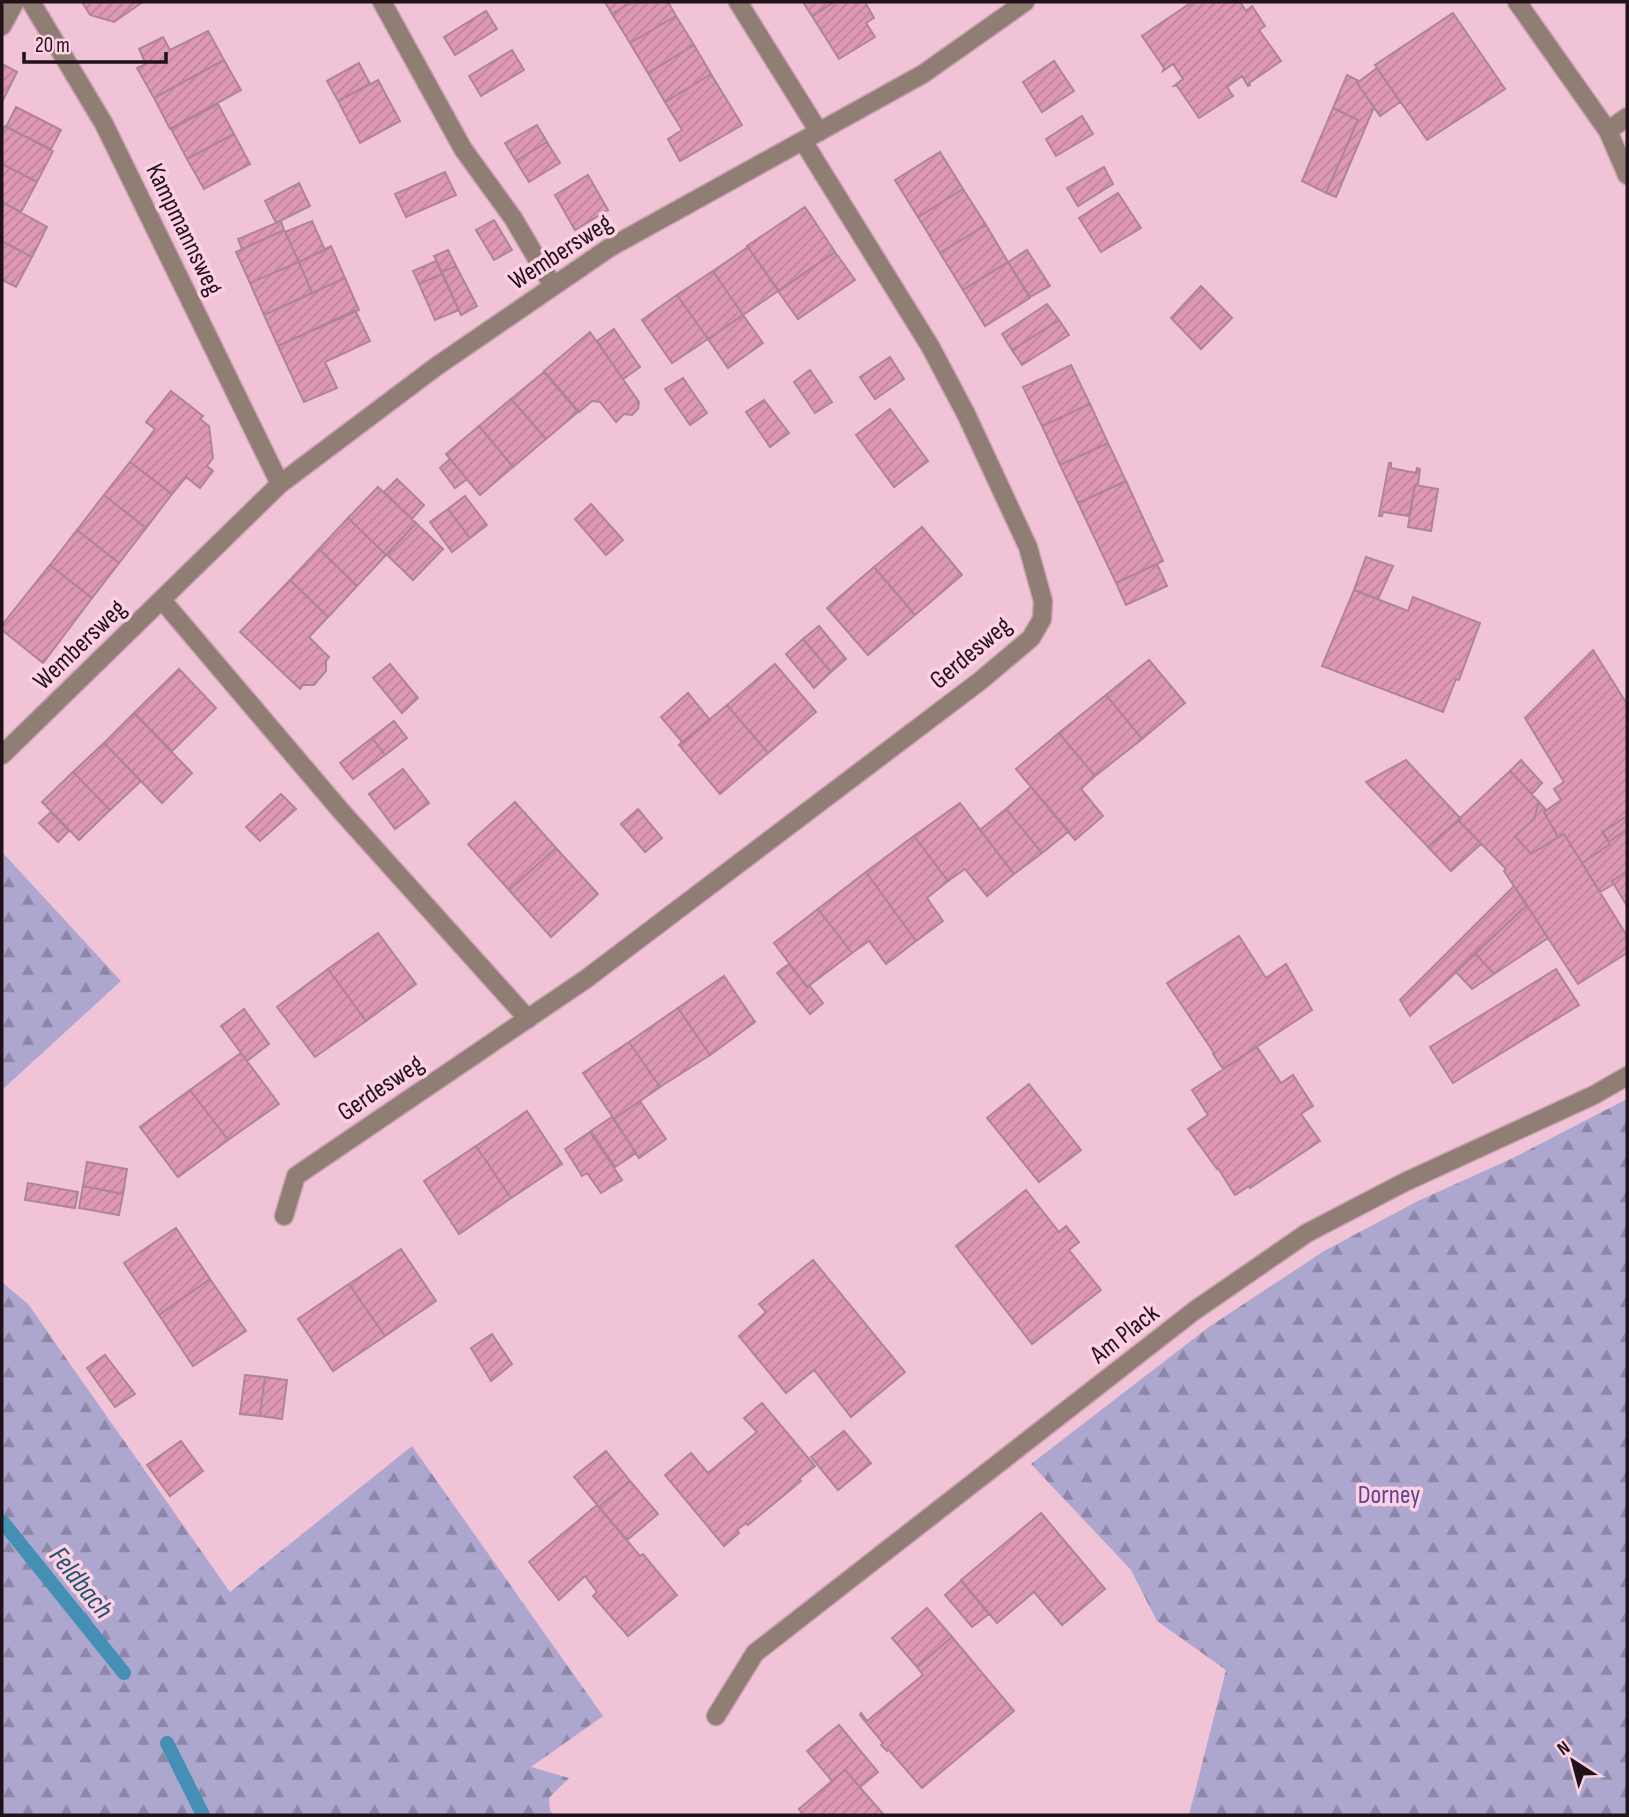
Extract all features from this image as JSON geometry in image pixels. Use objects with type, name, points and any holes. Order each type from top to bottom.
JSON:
[{"type":"street","points":[[2,26],[15,2]]},
{"type":"street","name":"Kampmannsweg","points":[[31,2],[104,124],[280,484]]},
{"type":"street","points":[[382,2],[463,149],[513,218],[553,286]]},
{"type":"street","name":"Gerdesweg","points":[[284,1216],[296,1176],[586,979],[980,681],[1031,638],[1042,619],[1043,601],[1028,547],[966,414],[738,2]]},
{"type":"street","name":"Wembersweg","points":[[2,755],[280,484],[437,366],[609,248],[923,75],[1025,2]]},
{"type":"street","points":[[1517,2],[1608,131],[1627,175]]},
{"type":"street","points":[[1608,131],[1627,117]]},
{"type":"street","name":"Wembersweg","points":[[162,600],[341,811],[528,1018]]},
{"type":"street","name":"Am Plack","points":[[716,1716],[755,1653],[1194,1311],[1307,1233],[1405,1182],[1594,1095],[1627,1076]]},
{"type":"green space","points":[[2,852],[121,981],[2,1090]]},
{"type":"green space","name":"Dorney","points":[[1627,1099],[1627,1815],[1189,1815],[1226,1670],[1157,1621],[1131,1570],[1031,1464],[1209,1327],[1324,1251],[1418,1201],[1513,1158]]},
{"type":"green space","points":[[2,1282],[28,1304],[230,1592],[412,1446],[603,1716],[531,1767],[569,1778],[549,1798],[550,1811],[554,1815],[2,1815]]},
{"type":"building","points":[[82,2],[141,3],[114,22],[90,15]]},
{"type":"building","points":[[605,2],[632,2],[612,14]]},
{"type":"building","points":[[632,2],[668,2],[676,16],[630,43],[612,14]]},
{"type":"building","points":[[803,2],[834,2],[812,16]]},
{"type":"building","points":[[834,2],[865,2],[874,18],[866,23],[875,37],[839,59],[812,16]]},
{"type":"building","points":[[1192,2],[1240,2],[1246,11],[1252,6],[1265,26],[1259,30],[1281,61],[1248,86],[1242,76],[1227,87],[1233,96],[1199,118],[1177,86],[1174,86],[1183,79],[1173,64],[1163,71],[1164,68],[1142,36]]},
{"type":"building","points":[[486,11],[497,29],[455,55],[444,37]]},
{"type":"building","points":[[1453,13],[1505,89],[1427,140],[1375,65]]},
{"type":"building","points":[[676,16],[694,45],[648,73],[630,43]]},
{"type":"building","points":[[208,31],[224,60],[154,98],[137,68],[146,64],[139,49],[163,37],[170,50]]},
{"type":"building","points":[[694,45],[711,74],[665,102],[648,73]]},
{"type":"building","points":[[512,50],[524,70],[481,96],[469,76]]},
{"type":"building","points":[[224,60],[241,90],[170,129],[154,98]]},
{"type":"building","points":[[1054,61],[1074,91],[1042,112],[1023,82]]},
{"type":"building","points":[[359,63],[370,84],[338,101],[327,81]]},
{"type":"building","points":[[2,64],[17,72],[2,102]]},
{"type":"building","points":[[1377,68],[1400,102],[1380,116],[1357,83]]},
{"type":"building","points":[[711,74],[742,125],[680,161],[668,139],[682,130],[665,102]]},
{"type":"building","points":[[1347,75],[1359,81],[1357,83],[1374,107],[1336,197],[1326,193],[1358,120],[1333,108]]},
{"type":"building","points":[[378,80],[400,121],[360,143],[338,101]]},
{"type":"building","points":[[218,104],[234,134],[187,159],[171,129]]},
{"type":"building","points":[[16,107],[61,130],[51,149],[6,127]]},
{"type":"building","points":[[1333,108],[1358,120],[1326,193],[1302,181]]},
{"type":"building","points":[[1082,116],[1093,134],[1056,156],[1046,139]]},
{"type":"building","points":[[537,125],[547,142],[516,161],[505,143]]},
{"type":"building","points":[[5,126],[53,151],[37,182],[2,164],[2,132]]},
{"type":"building","points":[[234,134],[250,164],[204,189],[187,159]]},
{"type":"building","points":[[547,142],[560,163],[529,182],[516,161]]},
{"type":"building","points":[[940,152],[963,189],[918,217],[895,180]]},
{"type":"building","points":[[2,164],[37,182],[21,212],[2,202]]},
{"type":"building","points":[[1104,167],[1113,184],[1078,206],[1067,188]]},
{"type":"building","points":[[445,172],[456,195],[406,217],[395,194]]},
{"type":"building","points":[[588,175],[608,210],[575,230],[555,195]]},
{"type":"building","points":[[299,183],[310,206],[276,223],[265,201]]},
{"type":"building","points":[[963,189],[986,225],[940,253],[918,217]]},
{"type":"building","points":[[1118,193],[1141,228],[1101,252],[1079,218]]},
{"type":"building","points":[[2,202],[47,227],[32,257],[2,241]]},
{"type":"building","points":[[805,207],[835,252],[779,291],[747,246]]},
{"type":"building","points":[[494,220],[512,250],[494,260],[476,230]]},
{"type":"building","points":[[281,221],[284,230],[242,249],[238,239]]},
{"type":"building","points":[[312,221],[325,250],[299,262],[285,232]]},
{"type":"building","points":[[986,225],[1008,262],[963,290],[940,253]]},
{"type":"building","points":[[284,230],[299,262],[250,283],[236,252]]},
{"type":"building","points":[[2,241],[32,257],[16,287],[2,280]]},
{"type":"building","points":[[331,246],[345,278],[312,293],[299,262]]},
{"type":"building","points":[[748,247],[778,291],[743,315],[713,271]]},
{"type":"building","points":[[448,250],[456,266],[442,272],[434,256]]},
{"type":"building","points":[[1027,250],[1050,286],[1030,297],[1008,262]]},
{"type":"building","points":[[835,252],[855,280],[798,319],[778,291]]},
{"type":"building","points":[[436,261],[442,274],[419,284],[413,271]]},
{"type":"building","points":[[299,262],[312,293],[264,315],[250,283]]},
{"type":"building","points":[[1008,262],[1030,298],[985,326],[963,290]]},
{"type":"building","points":[[456,266],[477,306],[461,315],[442,272]]},
{"type":"building","points":[[713,271],[743,315],[708,339],[677,295]]},
{"type":"building","points":[[442,274],[459,310],[435,320],[419,284]]},
{"type":"building","points":[[345,278],[359,310],[278,346],[264,315]]},
{"type":"building","points":[[1201,286],[1232,318],[1201,349],[1171,318]]},
{"type":"building","points":[[677,295],[708,339],[672,363],[642,320]]},
{"type":"building","points":[[1047,304],[1059,320],[1012,350],[1002,334]]},
{"type":"building","points":[[355,310],[370,341],[325,362],[337,388],[304,402],[278,346]]},
{"type":"building","points":[[743,315],[763,343],[728,368],[708,339]]},
{"type":"building","points":[[1059,320],[1069,335],[1022,365],[1012,350]]},
{"type":"building","points":[[614,329],[640,367],[623,379],[597,341]]},
{"type":"building","points":[[590,332],[639,402],[638,409],[632,415],[624,414],[616,422],[600,402],[592,401],[579,412],[544,371]]},
{"type":"building","points":[[890,357],[904,379],[875,399],[860,377]]},
{"type":"building","points":[[1071,365],[1090,404],[1042,426],[1023,387]]},
{"type":"building","points":[[810,370],[832,402],[815,413],[794,382]]},
{"type":"building","points":[[544,372],[578,412],[546,439],[511,399]]},
{"type":"building","points":[[683,378],[707,413],[690,425],[665,389]]},
{"type":"building","points":[[171,391],[203,416],[200,419],[209,426],[213,458],[207,466],[213,471],[200,488],[186,477],[172,494],[130,462],[155,429],[146,422]]},
{"type":"building","points":[[511,399],[546,439],[513,467],[479,426]]},
{"type":"building","points":[[764,400],[789,433],[770,447],[746,412]]},
{"type":"building","points":[[1090,404],[1108,443],[1060,465],[1042,426]]},
{"type":"building","points":[[890,409],[928,461],[894,487],[856,435]]},
{"type":"building","points":[[479,426],[513,467],[480,495],[446,454]]},
{"type":"building","points":[[1108,443],[1126,481],[1078,503],[1060,465]]},
{"type":"building","points":[[450,459],[467,479],[455,488],[440,468]]},
{"type":"building","points":[[130,462],[172,494],[146,528],[104,495]]},
{"type":"building","points":[[1389,463],[1391,468],[1416,473],[1417,468],[1420,469],[1409,516],[1383,512],[1382,516],[1379,516]]},
{"type":"building","points":[[397,479],[424,505],[412,519],[384,492]]},
{"type":"building","points":[[1126,481],[1163,561],[1116,583],[1078,503]]},
{"type":"building","points":[[1415,485],[1438,489],[1431,531],[1408,527]]},
{"type":"building","points":[[378,487],[416,523],[386,555],[348,518]]},
{"type":"building","points":[[104,495],[146,528],[119,563],[77,530]]},
{"type":"building","points":[[465,496],[487,525],[470,538],[448,509]]},
{"type":"building","points":[[591,504],[623,540],[606,555],[575,519]]},
{"type":"building","points":[[448,509],[470,538],[452,552],[430,522]]},
{"type":"building","points":[[348,518],[386,555],[357,586],[319,549]]},
{"type":"building","points":[[416,523],[443,549],[413,580],[387,555]]},
{"type":"building","points":[[922,527],[962,575],[915,615],[874,567]]},
{"type":"building","points":[[77,530],[119,563],[92,598],[50,565]]},
{"type":"building","points":[[319,549],[357,586],[328,617],[290,580]]},
{"type":"building","points":[[1366,557],[1393,566],[1378,599],[1354,590]]},
{"type":"building","points":[[1157,564],[1167,586],[1126,605],[1116,583]]},
{"type":"building","points":[[50,565],[92,598],[43,663],[2,630],[2,625]]},
{"type":"building","points":[[874,567],[915,615],[868,655],[827,608]]},
{"type":"building","points":[[290,580],[328,617],[309,637],[329,657],[326,671],[314,685],[303,685],[300,689],[240,632]]},
{"type":"building","points":[[1354,590],[1408,611],[1413,597],[1480,623],[1459,680],[1456,679],[1443,712],[1322,666]]},
{"type":"building","points":[[819,626],[846,659],[831,672],[803,639]]},
{"type":"building","points":[[803,639],[831,672],[814,688],[786,654]]},
{"type":"building","points":[[1593,650],[1627,704],[1627,816],[1602,832],[1610,844],[1582,863],[1564,834],[1558,837],[1544,812],[1561,800],[1554,789],[1564,782],[1525,718]]},
{"type":"building","points":[[1149,660],[1185,703],[1142,739],[1106,695]]},
{"type":"building","points":[[390,664],[418,698],[402,713],[373,678]]},
{"type":"building","points":[[775,664],[816,712],[768,753],[727,705]]},
{"type":"building","points":[[179,669],[216,708],[172,751],[134,713]]},
{"type":"building","points":[[688,693],[710,720],[683,743],[661,717]]},
{"type":"building","points":[[1106,695],[1142,739],[1095,776],[1059,733]]},
{"type":"building","points":[[727,705],[768,753],[720,794],[679,745]]},
{"type":"building","points":[[134,713],[192,773],[162,803],[104,743]]},
{"type":"building","points":[[394,721],[407,738],[385,755],[372,738]]},
{"type":"building","points":[[1059,733],[1095,776],[1081,789],[1103,816],[1075,840],[1016,769]]},
{"type":"building","points":[[372,738],[385,755],[353,779],[340,763]]},
{"type":"building","points":[[104,743],[141,781],[110,810],[73,772]]},
{"type":"building","points":[[1406,760],[1461,819],[1428,847],[1366,782]]},
{"type":"building","points":[[1521,760],[1542,783],[1532,794],[1510,771]]},
{"type":"building","points":[[403,769],[429,803],[395,829],[369,794]]},
{"type":"building","points":[[1510,771],[1539,802],[1534,819],[1515,836],[1531,854],[1564,834],[1627,936],[1627,953],[1578,984],[1504,871],[1506,869],[1458,820]]},
{"type":"building","points":[[73,772],[110,810],[79,840],[42,802]]},
{"type":"building","points":[[1031,787],[1069,831],[1042,853],[1006,809]]},
{"type":"building","points":[[281,794],[296,809],[260,841],[246,827]]},
{"type":"building","points":[[515,802],[556,848],[509,890],[468,844]]},
{"type":"building","points":[[1539,802],[1546,810],[1544,812],[1558,837],[1531,854],[1515,836],[1534,819]]},
{"type":"building","points":[[960,803],[1014,874],[987,896],[965,869],[948,881],[914,836]]},
{"type":"building","points":[[638,809],[662,838],[645,852],[621,824]]},
{"type":"building","points":[[1006,809],[1042,853],[1014,874],[980,830]]},
{"type":"building","points":[[51,812],[69,831],[58,842],[39,823]]},
{"type":"building","points":[[1627,816],[1627,829],[1609,842],[1603,832]]},
{"type":"building","points":[[1458,820],[1481,844],[1451,871],[1428,847]]},
{"type":"building","points":[[1627,829],[1627,871],[1612,881],[1614,884],[1600,892],[1582,863]]},
{"type":"building","points":[[914,836],[948,881],[927,898],[943,921],[916,941],[866,872]]},
{"type":"building","points":[[556,848],[598,894],[551,937],[509,890]]},
{"type":"building","points":[[1627,871],[1627,906],[1612,881]]},
{"type":"building","points":[[866,872],[916,941],[886,964],[869,941],[852,953],[818,909]]},
{"type":"building","points":[[1514,886],[1527,905],[1410,1016],[1400,1000]]},
{"type":"building","points":[[1527,905],[1548,938],[1494,974],[1475,953]]},
{"type":"building","points":[[818,909],[852,953],[807,987],[774,943]]},
{"type":"building","points":[[378,933],[416,984],[366,1021],[328,969]]},
{"type":"building","points":[[1239,936],[1266,978],[1286,964],[1312,1010],[1223,1069],[1167,983]]},
{"type":"building","points":[[1475,953],[1494,974],[1472,989],[1456,972]]},
{"type":"building","points":[[789,964],[823,1003],[810,1014],[777,973]]},
{"type":"building","points":[[328,969],[366,1021],[315,1057],[277,1007]]},
{"type":"building","points":[[1556,969],[1579,1005],[1453,1083],[1430,1047]]},
{"type":"building","points":[[724,976],[755,1022],[710,1055],[678,1008]]},
{"type":"building","points":[[678,1008],[710,1055],[660,1087],[629,1042]]},
{"type":"building","points":[[244,1009],[269,1044],[247,1061],[221,1026]]},
{"type":"building","points":[[629,1042],[660,1087],[614,1119],[583,1073]]},
{"type":"building","points":[[1257,1047],[1281,1083],[1293,1075],[1313,1106],[1301,1114],[1320,1141],[1250,1188],[1249,1186],[1235,1195],[1188,1129],[1208,1115],[1192,1090]]},
{"type":"building","points":[[241,1053],[279,1104],[228,1140],[190,1090]]},
{"type":"building","points":[[1029,1084],[1081,1150],[1039,1182],[987,1118]]},
{"type":"building","points":[[190,1090],[228,1140],[178,1177],[140,1127]]},
{"type":"building","points":[[640,1101],[666,1139],[639,1158],[614,1119]]},
{"type":"building","points":[[527,1111],[562,1164],[511,1198],[476,1146]]},
{"type":"building","points":[[612,1117],[636,1153],[615,1167],[591,1131]]},
{"type":"building","points":[[590,1132],[622,1180],[601,1193],[587,1173],[582,1176],[565,1149]]},
{"type":"building","points":[[476,1146],[511,1198],[459,1234],[424,1181]]},
{"type":"building","points":[[87,1162],[127,1169],[123,1194],[83,1186]]},
{"type":"building","points":[[28,1183],[78,1192],[75,1208],[25,1200]]},
{"type":"building","points":[[83,1186],[123,1194],[119,1215],[79,1208]]},
{"type":"building","points":[[1026,1190],[1059,1232],[1066,1226],[1079,1242],[1069,1250],[1101,1290],[1032,1344],[956,1246]]},
{"type":"building","points":[[176,1228],[210,1279],[159,1315],[124,1263]]},
{"type":"building","points":[[401,1249],[436,1301],[385,1336],[349,1284]]},
{"type":"building","points":[[813,1260],[905,1372],[851,1417],[814,1370],[786,1393],[739,1336],[766,1312],[759,1304]]},
{"type":"building","points":[[210,1279],[246,1331],[193,1366],[159,1315]]},
{"type":"building","points":[[349,1284],[385,1336],[333,1371],[298,1319]]},
{"type":"building","points":[[492,1334],[512,1364],[491,1381],[471,1348]]},
{"type":"building","points":[[105,1355],[135,1394],[115,1407],[87,1368]]},
{"type":"building","points":[[245,1375],[265,1377],[260,1416],[240,1414]]},
{"type":"building","points":[[265,1377],[287,1380],[282,1419],[260,1416]]},
{"type":"building","points":[[762,1403],[815,1466],[748,1525],[746,1523],[737,1530],[739,1533],[724,1546],[665,1475],[691,1453],[708,1473],[757,1432],[744,1418]]},
{"type":"building","points":[[844,1431],[871,1463],[838,1490],[811,1457]]},
{"type":"building","points":[[181,1441],[203,1471],[170,1496],[147,1465]]},
{"type":"building","points":[[606,1451],[630,1481],[599,1507],[574,1477]]},
{"type":"building","points":[[630,1481],[658,1514],[627,1540],[599,1507]]},
{"type":"building","points":[[597,1505],[677,1595],[628,1636],[593,1596],[597,1592],[585,1576],[559,1600],[529,1562]]},
{"type":"building","points":[[1041,1513],[1105,1589],[1062,1625],[1034,1592],[997,1623],[961,1580]]},
{"type":"building","points":[[961,1581],[989,1614],[972,1627],[945,1595]]},
{"type":"building","points":[[927,1608],[952,1637],[917,1667],[892,1638]]},
{"type":"building","points":[[952,1637],[1014,1711],[922,1788],[888,1749],[887,1751],[881,1745],[883,1743],[860,1715],[861,1713],[867,1721],[923,1675],[917,1667]]},
{"type":"building","points":[[839,1725],[878,1772],[860,1787],[845,1770],[832,1781],[807,1751]]},
{"type":"building","points":[[845,1770],[884,1815],[803,1815],[799,1809]]},
{"type":"waterway","name":"Feldbach","points":[[2,1521],[124,1673]]},
{"type":"waterway","name":"Feldbach","points":[[167,1743],[203,1815]]}]
